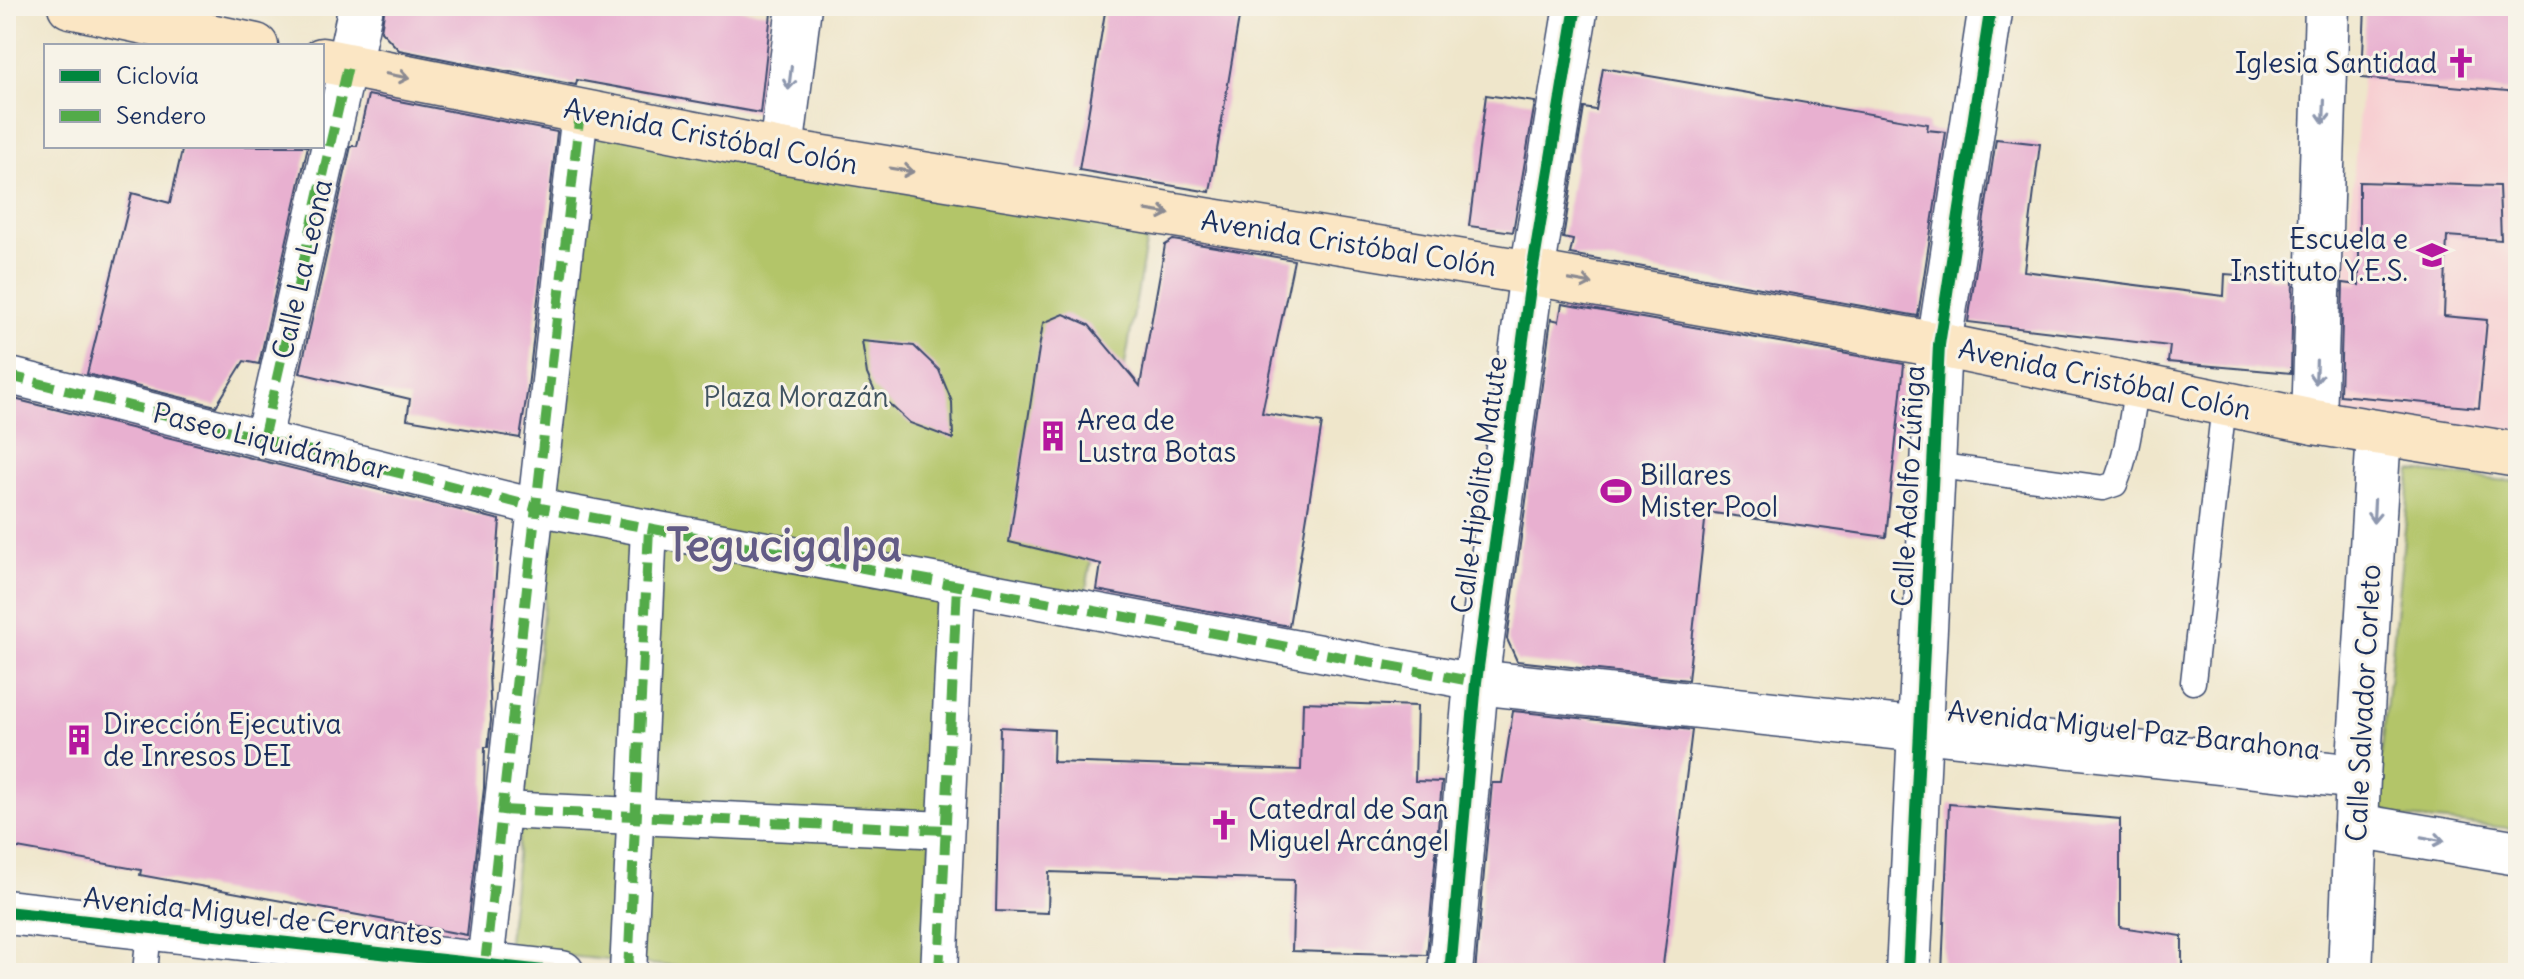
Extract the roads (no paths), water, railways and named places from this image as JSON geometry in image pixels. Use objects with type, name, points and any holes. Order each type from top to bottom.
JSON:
[{"type":"main road","points":[[70,6],[247,44]]},
{"type":"main road","name":"Avenida Cristóbal Colón","points":[[335,63],[781,151],[1532,273],[1939,345],[2314,422],[2518,455]]},
{"type":"street","name":"Calle La Leona","points":[[324,120],[335,63],[361,6]]},
{"type":"street","points":[[781,151],[799,6]]},
{"type":"street","name":"Calle Hipólito Matute","points":[[1450,973],[1476,682],[1532,273],[1576,6]]},
{"type":"street","name":"Calle Adolfo Zúñiga","points":[[1908,973],[1939,345],[1991,6]]},
{"type":"street","points":[[2314,422],[2327,6]]},
{"type":"street","points":[[485,964],[580,112]]},
{"type":"street","name":"Calle La Leona","points":[[263,439],[319,148]]},
{"type":"street","name":"Paseo Liquidámbar","points":[[6,375],[535,507],[1476,682]]},
{"type":"street","name":"Calle Salvador Corleto","points":[[2350,973],[2358,777],[2379,433]]},
{"type":"street","points":[[628,973],[649,528]]},
{"type":"street","points":[[939,973],[957,585]]},
{"type":"street","name":"Avenida Miguel Paz Barahona","points":[[1476,682],[2358,777]]},
{"type":"street","points":[[502,810],[945,830]]},
{"type":"street","points":[[2356,826],[2518,853]]},
{"type":"street","name":"Avenida Miguel de Cervantes","points":[[6,912],[562,973]]},
{"type":"lane","points":[[1933,465],[2103,488],[2115,484],[2137,385]]},
{"type":"lane","points":[[2193,682],[2224,404]]},
{"type":"lane","points":[[145,973],[149,929]]},
{"type":"place","name":"Iglesia Santidad","points":[[2461,63]]},
{"type":"place","name":"Escuela e Instituto Y.E.S.","points":[[2432,255]]},
{"type":"place","name":"Area de Lustra Botas","points":[[1053,436]]},
{"type":"place","name":"Billares Mister Pool","points":[[1616,491]]},
{"type":"place","name":"Dirección Ejecutiva de Inresos DEI","points":[[79,740]]},
{"type":"place","name":"Catedral de San Miguel Arcángel","points":[[1224,825]]},
{"type":"district","name":"Tegucigalpa","points":[[784,546]]},
{"type":"park label","name":"Plaza Morazán","points":[[796,397]]}]
